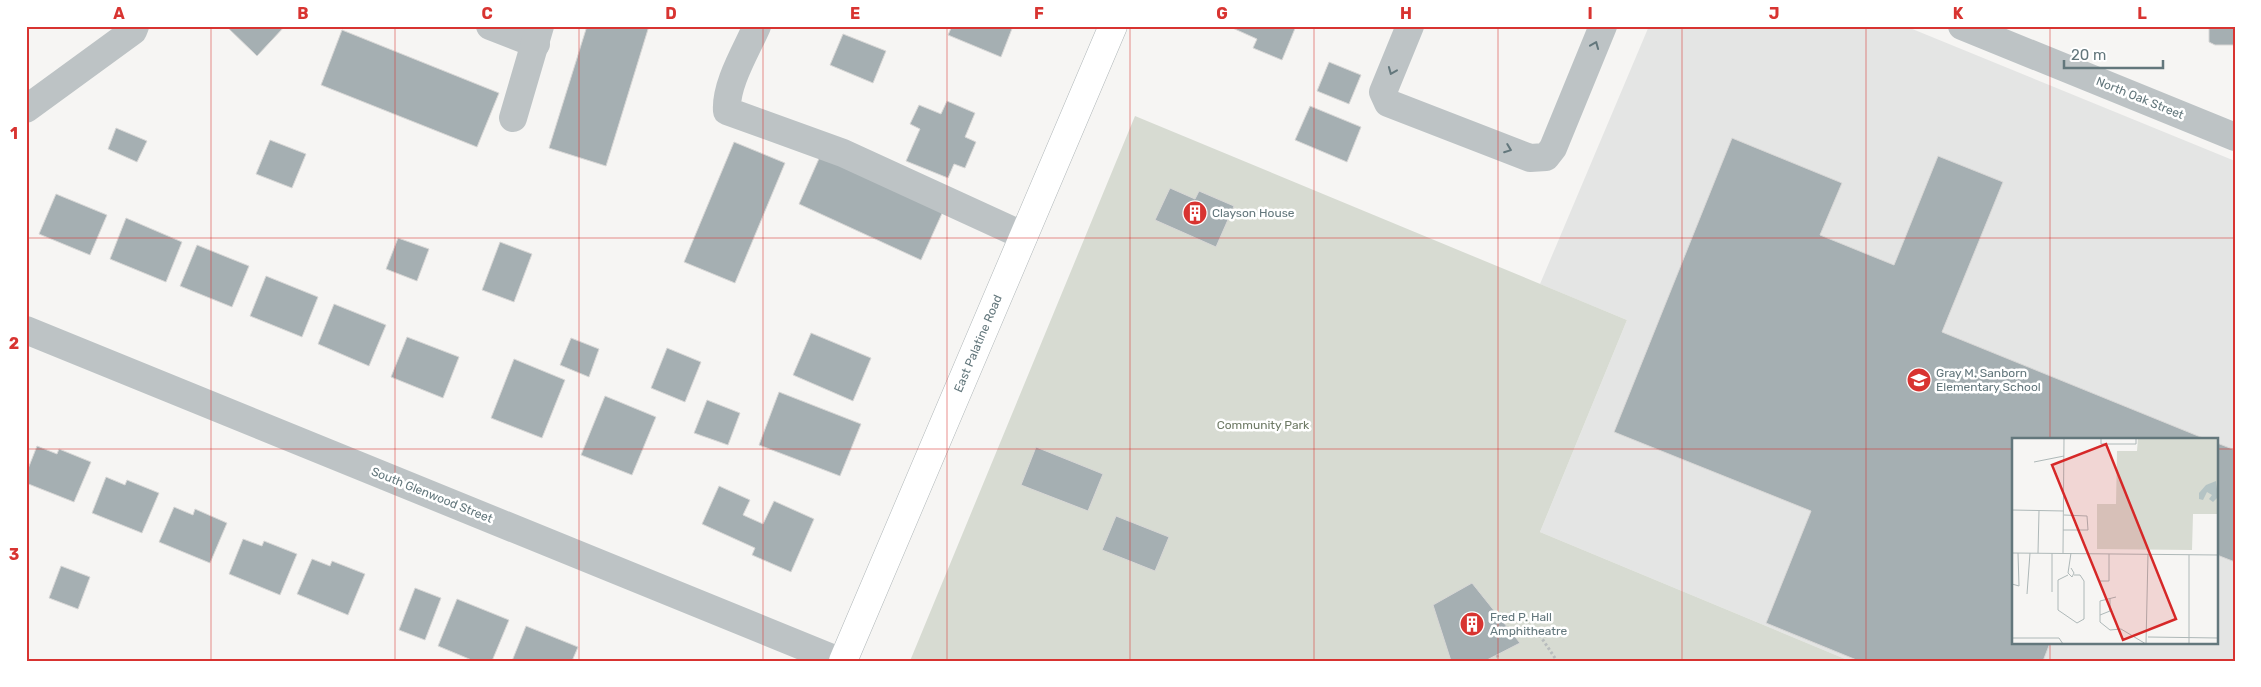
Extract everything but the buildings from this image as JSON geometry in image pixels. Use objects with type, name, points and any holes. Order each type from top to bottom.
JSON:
[{"type":"main road","name":"East Palatine Road","points":[[843,661],[1114,26]]},
{"type":"street","points":[[26,110],[133,31],[134,26]]},
{"type":"street","points":[[490,26],[538,35],[513,118]]},
{"type":"street","points":[[757,26],[730,87],[726,101],[727,111],[843,153],[1024,236]]},
{"type":"street","points":[[1410,26],[1383,92],[1388,103],[1530,158],[1546,157],[1553,148],[1603,26]]},
{"type":"street","name":"North Oak Street","points":[[1962,26],[2235,137]]},
{"type":"street","name":"South Glenwood Street","points":[[26,330],[838,661]]},
{"type":"path","points":[[1537,630],[1557,661]]},
{"type":"path","points":[[1497,655],[1499,661]]},
{"type":"shaded area","name":"Gray M. Sanborn Elementary School","points":[[1649,26],[1905,26],[2235,161],[2235,661],[1850,661],[1540,532],[1627,320],[1540,284]]},
{"type":"green space","name":"Community Park","points":[[1135,116],[1627,320],[1540,532],[1850,661],[910,661]]},
{"type":"place","name":"Clayson House","points":[[1195,213]]},
{"type":"place","name":"Gray M. Sanborn Elementary School","points":[[1919,380]]},
{"type":"place","name":"Fred P. Hall Amphitheatre","points":[[1472,624]]}]
